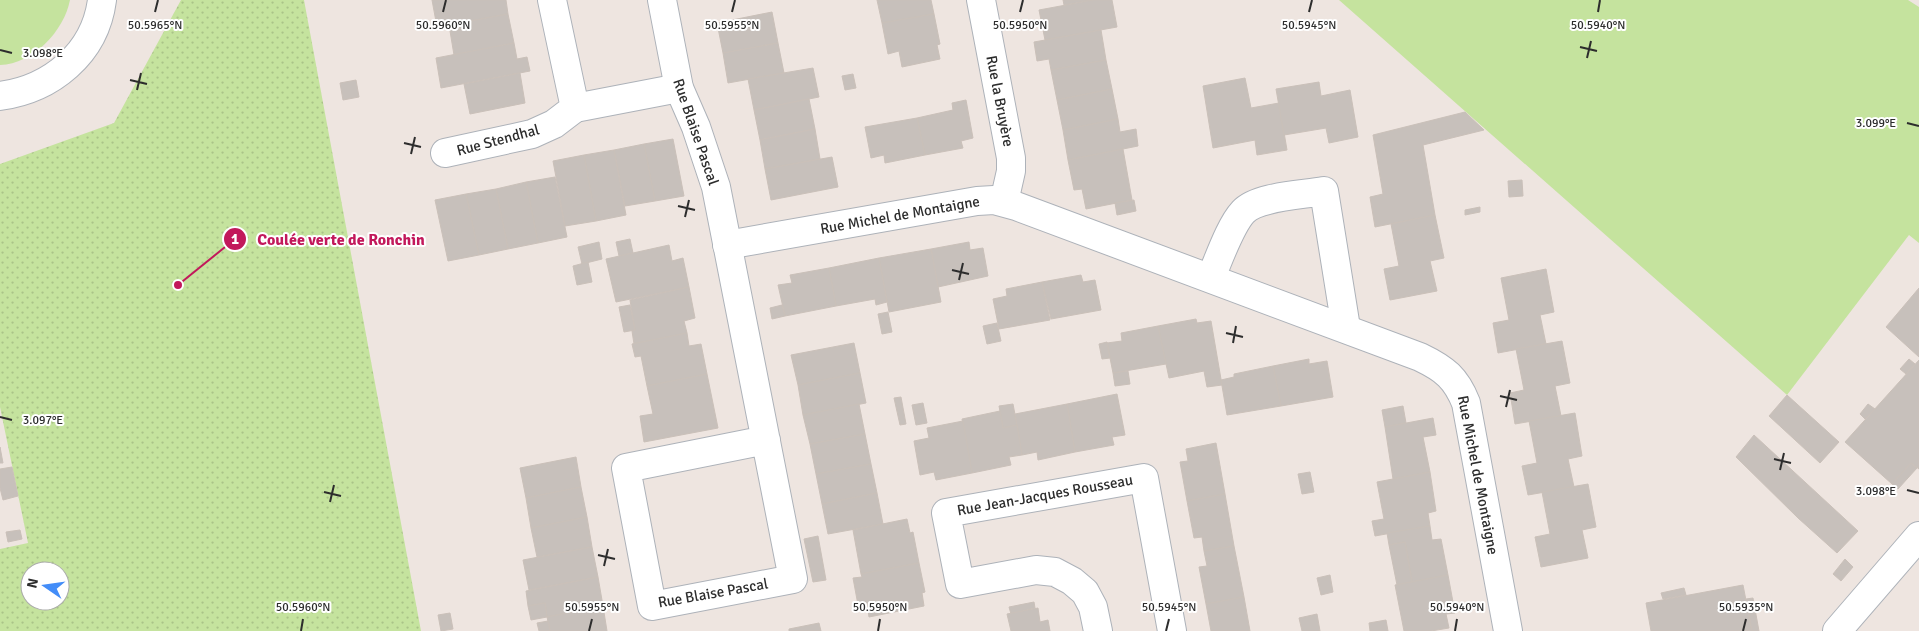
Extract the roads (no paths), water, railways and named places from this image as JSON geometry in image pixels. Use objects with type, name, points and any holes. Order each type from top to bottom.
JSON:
[{"type":"street","points":[[552,0],[575,108]]},
{"type":"street","name":"Rue Blaise Pascal","points":[[662,0],[679,88],[696,127],[716,187],[727,245],[766,440],[793,579],[652,606],[626,468],[766,440]]},
{"type":"street","name":"Rue la Bruyère","points":[[981,0],[1011,158],[1011,171],[1004,202]]},
{"type":"street","points":[[0,96],[15,94],[45,83],[70,63],[90,38],[102,2]]},
{"type":"street","name":"Rue Stendhal","points":[[445,154],[532,134],[554,124],[575,108],[679,88]]},
{"type":"street","points":[[1211,277],[1236,222],[1244,211],[1254,204],[1324,192],[1346,328]]},
{"type":"street","name":"Rue Michel de Montaigne","points":[[727,245],[977,200],[1004,202],[1211,277],[1436,364],[1451,376],[1460,388],[1466,404],[1508,631]]},
{"type":"street","name":"Rue Jean-Jacques Rousseau","points":[[1098,631],[1093,607],[1084,592],[1072,581],[1055,572],[1036,570],[960,584],[946,513],[1144,478],[1172,631]]},
{"type":"street","points":[[1837,631],[1919,536]]},
{"type":"place","name":"Coulée verte de Ronchin","points":[[178,285]]}]
